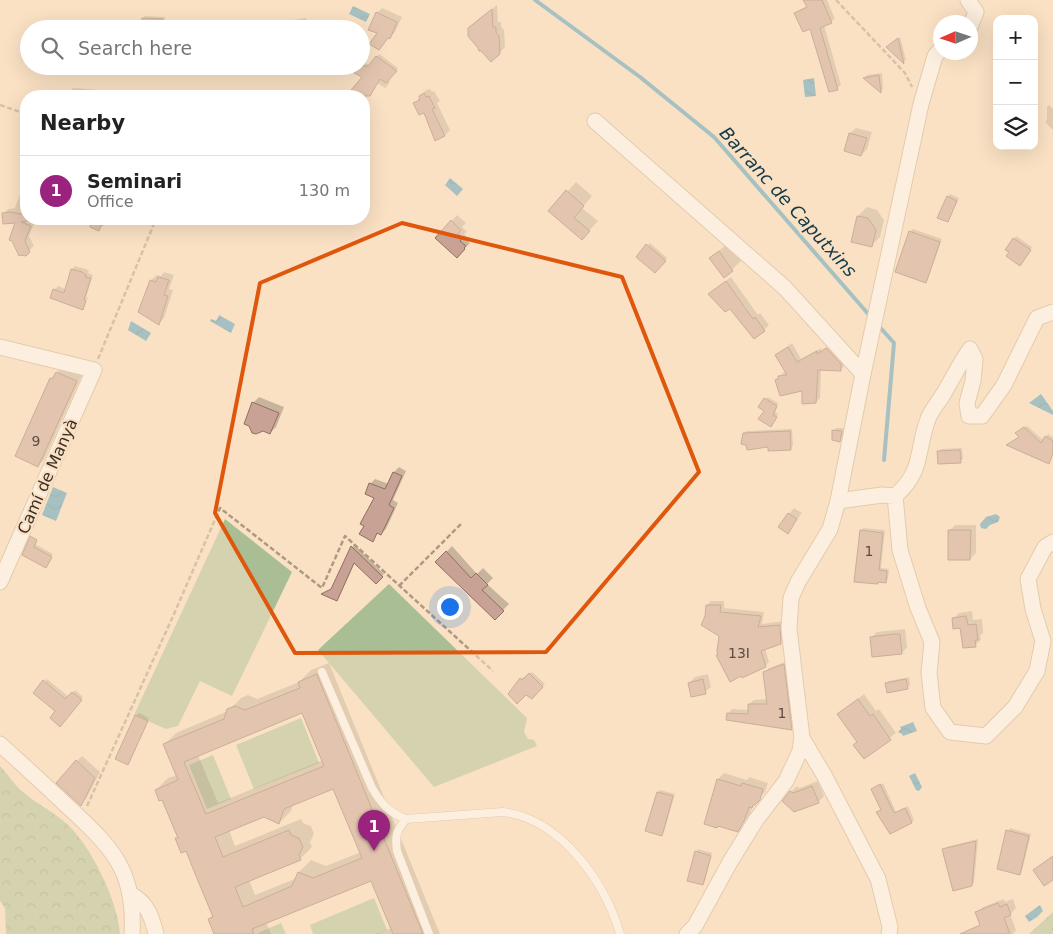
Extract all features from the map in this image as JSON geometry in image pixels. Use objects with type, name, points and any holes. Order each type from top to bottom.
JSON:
[{"type":"street","points":[[968,0],[976,12],[975,15]]},
{"type":"street","points":[[687,934],[695,926],[730,862],[756,820],[786,781],[800,751],[802,738],[789,629],[790,598],[830,529],[838,501],[920,104],[934,60]]},
{"type":"street","points":[[595,121],[785,288],[863,374]]},
{"type":"street","points":[[838,501],[882,495],[894,496],[904,488],[916,468],[928,418],[944,394],[956,368],[970,349],[975,359],[973,381],[967,403],[969,416],[982,416],[1004,385],[1036,318],[1053,312]]},
{"type":"street","points":[[0,348],[94,370]]},
{"type":"street","name":"Camí de Manyà","points":[[0,582],[94,370]]},
{"type":"street","points":[[894,496],[900,550],[918,608],[932,642],[929,673],[933,708],[950,732],[986,736],[1015,707],[1037,671],[1043,641],[1033,609],[1028,579],[1045,547],[1053,542]]},
{"type":"street","points":[[802,738],[824,775],[878,879],[890,927],[889,934]]},
{"type":"street","points":[[0,744],[81,818],[106,843],[114,854],[124,875],[133,907],[132,934]]},
{"type":"street","points":[[130,894],[144,904],[153,922],[156,934]]},
{"type":"lane","points":[[322,672],[372,788],[389,812],[406,819],[503,812],[518,814],[532,820],[548,829],[595,877],[620,934]]},
{"type":"lane","points":[[406,819],[398,828],[396,839],[397,851],[430,934]]},
{"type":"path","points":[[836,0],[905,73],[920,104]]},
{"type":"path","points":[[0,105],[20,112]]},
{"type":"path","points":[[94,370],[154,225]]},
{"type":"path","points":[[81,818],[220,508],[322,588],[345,536],[493,671]]},
{"type":"path","points":[[400,586],[462,523]]},
{"type":"highlighted area","points":[[402,223],[622,277],[699,472],[546,652],[295,653],[215,513],[260,283]]},
{"type":"green space","points":[[225,519],[292,572],[232,696],[200,681],[178,726],[166,729],[134,715]]},
{"type":"green space","points":[[389,584],[527,718],[524,732],[528,739],[534,740],[537,746],[434,787],[318,650]]},
{"type":"green space","points":[[301,718],[319,763],[254,789],[236,745]]},
{"type":"green space","points":[[213,755],[231,799],[207,809],[189,765]]},
{"type":"green space","points":[[0,766],[28,796],[67,824],[85,846],[109,890],[120,934],[6,934],[5,908],[0,901]]},
{"type":"green space","points":[[374,898],[387,930],[378,934],[313,934],[310,925]]},
{"type":"green space","points":[[1053,912],[1053,934],[1029,934]]},
{"type":"green space","points":[[281,923],[286,934],[258,934],[258,933]]},
{"type":"water","points":[[353,6],[370,14],[367,20],[362,20],[349,14]]},
{"type":"water","points":[[814,78],[816,96],[805,97],[803,80]]},
{"type":"water","points":[[450,178],[463,189],[457,196],[445,185]]},
{"type":"water","points":[[219,315],[235,324],[231,333],[210,321],[211,319],[216,321]]},
{"type":"water","points":[[131,321],[151,333],[146,341],[128,330]]},
{"type":"water","points":[[1041,394],[1053,411],[1053,415],[1029,403]]},
{"type":"water","points":[[53,487],[67,493],[56,521],[42,515]]},
{"type":"water","points":[[996,514],[1000,517],[998,522],[986,529],[981,528],[980,524],[986,517]]},
{"type":"water","points":[[913,722],[917,731],[903,736],[898,732],[901,729],[900,727]]},
{"type":"water","points":[[915,773],[922,787],[919,791],[916,790],[909,776]]},
{"type":"water","points":[[1040,905],[1043,911],[1029,922],[1025,916]]},
{"type":"building","points":[[803,0],[822,0],[832,23],[820,28],[838,90],[829,92],[810,29],[803,32],[794,13],[807,7]]},
{"type":"building","points":[[492,9],[493,27],[496,27],[496,33],[499,36],[500,54],[491,62],[479,51],[468,36],[468,28]]},
{"type":"building","points":[[376,12],[397,22],[390,39],[388,38],[379,50],[370,45],[377,33],[370,31],[370,26]]},
{"type":"building","points":[[142,18],[163,19],[163,20],[142,20]]},
{"type":"building","points":[[898,38],[904,64],[886,47]]},
{"type":"building","points":[[376,56],[397,71],[386,83],[380,79],[370,96],[370,90],[351,90],[362,77],[358,75],[370,75],[370,64]]},
{"type":"building","points":[[879,75],[881,93],[863,78]]},
{"type":"building","points":[[424,93],[426,97],[429,96],[435,108],[432,109],[445,136],[435,141],[424,113],[419,115],[413,103],[420,100],[419,96]]},
{"type":"building","points":[[849,133],[867,138],[861,156],[844,151]]},
{"type":"building","points":[[566,190],[584,206],[574,218],[590,231],[582,240],[548,211]]},
{"type":"building","points":[[947,196],[957,201],[948,222],[937,218]]},
{"type":"building","points":[[2,213],[20,214],[20,225],[31,226],[25,241],[30,252],[26,256],[19,256],[12,241],[9,240],[15,223],[3,224]]},
{"type":"building","points":[[857,216],[868,218],[876,230],[872,247],[851,242]]},
{"type":"building","points":[[451,220],[461,230],[458,234],[462,238],[460,241],[466,246],[457,258],[435,238]]},
{"type":"building","points":[[90,225],[102,225],[99,231],[90,227]]},
{"type":"building","points":[[909,231],[940,242],[926,283],[895,272]]},
{"type":"building","points":[[1013,238],[1031,250],[1020,266],[1006,256],[1009,252],[1005,250]]},
{"type":"building","points":[[646,244],[666,261],[655,273],[636,257]]},
{"type":"building","points":[[719,251],[733,271],[724,278],[709,258]]},
{"type":"building","points":[[71,269],[82,272],[86,275],[85,277],[91,278],[83,310],[50,298],[53,289],[64,293]]},
{"type":"building","points":[[158,277],[169,280],[164,295],[168,296],[159,325],[138,312],[150,280],[156,282]]},
{"type":"building","points":[[726,281],[753,319],[755,317],[765,331],[754,339],[730,309],[725,312],[708,294]]},
{"type":"building","points":[[788,347],[797,362],[826,348],[841,364],[841,371],[818,370],[816,403],[802,404],[802,391],[780,396],[775,380],[778,379],[778,376],[787,375],[775,355]]},
{"type":"building","points":[[56,372],[77,381],[38,467],[15,456],[50,378],[52,379]]},
{"type":"building","points":[[764,398],[777,406],[773,415],[777,417],[771,427],[758,419],[764,411],[758,407]]},
{"type":"building","points":[[252,402],[279,413],[270,434],[263,431],[256,434],[252,433],[249,426],[244,424]]},
{"type":"building","points":[[1024,427],[1041,443],[1045,436],[1053,441],[1053,453],[1049,464],[1006,445],[1019,437],[1015,433]]},
{"type":"building","points":[[832,430],[842,431],[840,442],[832,440]]},
{"type":"building","points":[[790,431],[791,450],[768,451],[768,447],[747,450],[746,445],[741,444],[743,433]]},
{"type":"building","points":[[960,450],[961,463],[938,464],[937,451]]},
{"type":"building","points":[[393,472],[402,476],[389,505],[394,508],[381,535],[377,533],[373,542],[359,534],[364,526],[360,524],[374,498],[365,494],[369,483],[385,489]]},
{"type":"building","points":[[788,513],[797,519],[788,534],[778,527]]},
{"type":"building","points":[[860,530],[883,533],[879,570],[887,571],[886,583],[854,582]]},
{"type":"building","points":[[948,530],[971,530],[970,560],[948,560]]},
{"type":"building","points":[[30,536],[37,540],[34,547],[52,557],[46,568],[22,555]]},
{"type":"building","points":[[351,546],[383,577],[376,584],[354,563],[337,601],[321,594],[331,589]]},
{"type":"building","points":[[446,551],[471,578],[476,573],[488,585],[482,590],[504,611],[495,620],[435,562]]},
{"type":"building","points":[[706,605],[721,605],[720,612],[761,616],[758,627],[780,625],[781,644],[761,651],[766,667],[730,682],[716,655],[718,655],[719,636],[701,625],[705,616]]},
{"type":"building","points":[[966,616],[968,625],[976,624],[978,640],[975,640],[976,647],[963,648],[960,628],[953,629],[952,618]]},
{"type":"building","points":[[900,634],[902,654],[872,657],[870,637]]},
{"type":"building","points":[[784,664],[792,730],[726,720],[727,713],[748,714],[748,704],[767,704],[763,672]]},
{"type":"building","points":[[529,673],[543,687],[532,699],[526,695],[517,704],[508,694],[520,678],[522,680]]},
{"type":"building","points":[[317,674],[423,934],[393,934],[371,881],[252,929],[254,934],[214,934],[208,919],[213,917],[186,851],[181,853],[175,838],[178,838],[162,800],[159,801],[155,790],[178,780],[163,744],[224,719],[227,709],[235,706],[245,710],[300,688],[298,682]],"holes":[[[302,713],[324,766],[206,814],[184,762]],[[333,789],[362,858],[313,878],[298,872],[292,886],[243,907],[235,887],[301,860],[299,855],[303,847],[299,838],[291,835],[289,830],[223,857],[215,837],[264,817],[279,824],[284,809]]]},
{"type":"building","points":[[703,679],[706,694],[691,697],[688,683]]},
{"type":"building","points":[[906,679],[908,689],[887,693],[885,683]]},
{"type":"building","points":[[43,680],[65,699],[72,692],[82,700],[60,727],[50,718],[55,711],[33,693]]},
{"type":"building","points":[[858,699],[870,716],[873,714],[891,740],[864,759],[853,745],[857,742],[837,714]]},
{"type":"building","points":[[135,715],[148,721],[128,765],[115,759]]},
{"type":"building","points":[[76,760],[95,778],[81,806],[56,783]]},
{"type":"building","points":[[717,779],[741,786],[742,783],[763,789],[760,800],[752,808],[749,807],[738,832],[704,824]]},
{"type":"building","points":[[880,784],[894,813],[905,808],[912,823],[890,834],[876,812],[881,810],[871,789]]},
{"type":"building","points":[[812,786],[819,803],[794,812],[782,801],[790,791],[793,793]]},
{"type":"building","points":[[657,792],[673,796],[662,836],[645,831]]},
{"type":"building","points":[[1006,830],[1029,836],[1020,875],[997,869]]},
{"type":"building","points":[[976,841],[972,886],[953,891],[942,849]]},
{"type":"building","points":[[695,851],[711,856],[703,885],[687,881]]},
{"type":"building","points":[[1053,856],[1053,880],[1044,886],[1033,870]]},
{"type":"building","points":[[998,903],[1000,907],[1007,904],[1011,915],[1004,918],[1010,934],[960,934],[980,925],[975,912]]},
{"type":"waterway","name":"Barranc de Caputxins","points":[[535,0],[640,77],[714,137],[870,316]]},
{"type":"waterway","name":"Barranc de Caputxins","points":[[878,325],[894,343],[884,460]]},
{"type":"place","name":"Seminari","points":[[374,851]]}]
